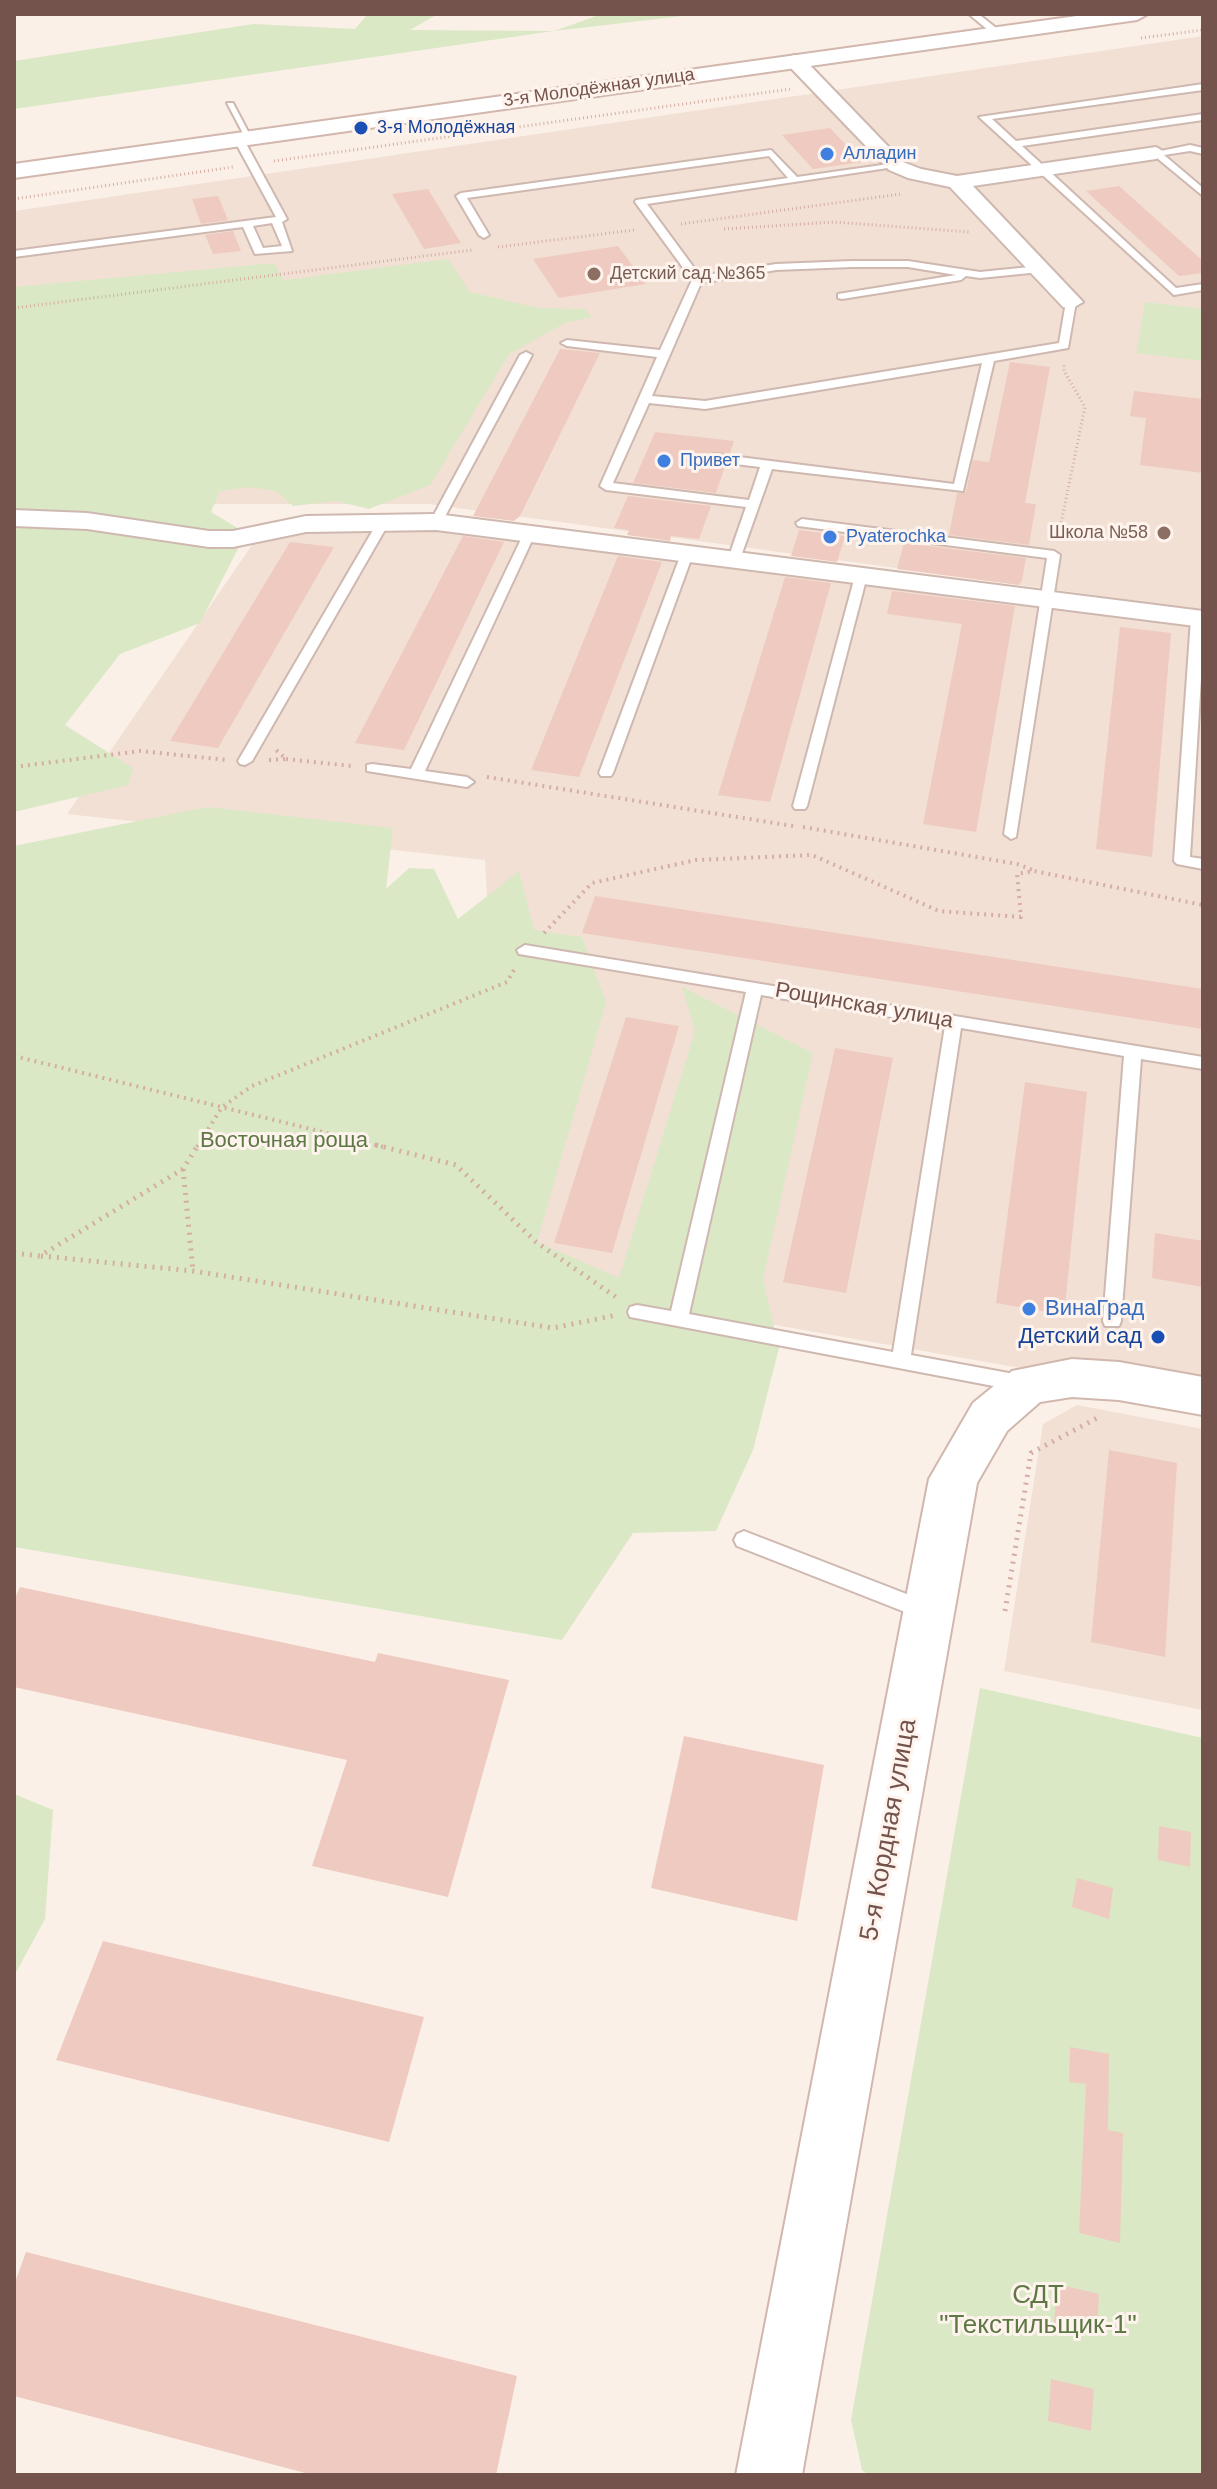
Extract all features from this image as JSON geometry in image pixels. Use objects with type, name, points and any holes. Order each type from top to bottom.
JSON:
[{"type":"main road","name":"3-я Молодёжная улица","points":[[14,171],[1137,14]]},
{"type":"main road","points":[[1028,1385],[1072,1378],[1119,1381],[1203,1396]]},
{"type":"main road","name":"5-я Кордная улица","points":[[769,2475],[782,2420],[953,1479],[990,1417],[1028,1385]]},
{"type":"street","points":[[795,61],[896,166],[915,174],[957,182],[1156,153]]},
{"type":"street","points":[[957,182],[1071,302]]},
{"type":"street","points":[[14,518],[87,521],[209,539],[256,536],[306,524],[436,522],[1200,619]]},
{"type":"lane","points":[[980,14],[974,15],[997,33]]},
{"type":"lane","points":[[1203,87],[984,117],[1174,292],[1203,287]]},
{"type":"lane","points":[[14,254],[282,219],[230,105]]},
{"type":"lane","points":[[1014,144],[1203,117]]},
{"type":"lane","points":[[1156,153],[1190,148],[1203,151]]},
{"type":"lane","points":[[484,235],[461,196],[771,153],[795,180]]},
{"type":"lane","points":[[1156,153],[1203,193]]},
{"type":"lane","points":[[697,280],[640,202],[896,166]]},
{"type":"lane","points":[[247,224],[259,252],[288,249],[276,220]]},
{"type":"lane","points":[[697,280],[776,267],[852,264],[908,264],[980,275]]},
{"type":"lane","points":[[842,296],[1040,269]]},
{"type":"lane","points":[[697,280],[606,486],[754,504]]},
{"type":"lane","points":[[645,399],[705,405],[1064,346],[1071,302]]},
{"type":"lane","points":[[567,343],[664,354]]},
{"type":"lane","points":[[436,522],[526,355]]},
{"type":"lane","points":[[715,458],[959,488],[989,359]]},
{"type":"lane","points":[[734,559],[767,465]]},
{"type":"lane","points":[[245,761],[384,521]]},
{"type":"lane","points":[[802,523],[1054,555],[1011,834]]},
{"type":"lane","points":[[416,774],[529,534]]},
{"type":"lane","points":[[606,773],[687,554]]},
{"type":"lane","points":[[800,806],[861,576]]},
{"type":"lane","points":[[1200,619],[1182,861],[1203,864]]},
{"type":"lane","points":[[372,768],[467,782]]},
{"type":"lane","name":"Рощинская улица","points":[[525,950],[1203,1063]]},
{"type":"lane","points":[[678,1321],[755,987]]},
{"type":"lane","points":[[901,1361],[954,1021]]},
{"type":"lane","points":[[1112,1321],[1133,1050]]},
{"type":"lane","points":[[637,1312],[1028,1385]]},
{"type":"lane","points":[[744,1540],[929,1612]]},
{"type":"path","points":[[724,229],[834,222],[917,225],[1010,237]]},
{"type":"path","points":[[1054,555],[1085,407],[1064,371],[1064,346]]},
{"type":"path","points":[[14,767],[140,751],[245,761]]},
{"type":"path","points":[[286,759],[372,768]]},
{"type":"path","points":[[467,782],[488,777],[859,835],[1017,864],[1034,871]]},
{"type":"path","points":[[14,1056],[456,1165],[536,1242],[637,1312]]},
{"type":"path","points":[[183,1169],[193,1271]]},
{"type":"path","points":[[40,1256],[193,1271],[553,1328],[637,1312]]},
{"type":"path","points":[[1005,1611],[1031,1453],[1116,1408]]},
{"type":"shaded area","points":[[1203,36],[1203,610],[428,504],[14,504],[14,211]]},
{"type":"shaded area","points":[[446,527],[1203,627],[1203,1400],[507,1278],[485,860],[67,814],[252,545],[310,531]]},
{"type":"shaded area","points":[[1077,1405],[1203,1429],[1203,1710],[1004,1671],[1043,1424]]},
{"type":"green space","points":[[368,14],[438,14],[410,30],[554,31],[14,109],[14,61],[253,24],[355,29]]},
{"type":"green space","points":[[602,14],[700,14],[554,31]]},
{"type":"green space","points":[[448,259],[470,292],[538,308],[585,309],[592,317],[565,323],[509,354],[430,485],[369,509],[336,501],[293,506],[276,491],[248,487],[220,491],[211,512],[246,533],[200,623],[120,654],[65,725],[133,768],[128,785],[14,812],[14,287],[274,263],[284,280]]},
{"type":"green space","points":[[1145,302],[1203,309],[1203,361],[1136,353]]},
{"type":"green space","name":"Восточная роща","points":[[207,807],[393,828],[386,889],[409,868],[434,869],[458,919],[519,871],[534,930],[582,937],[606,1002],[537,1242],[619,1278],[695,1031],[682,987],[813,1053],[763,1279],[779,1348],[753,1450],[716,1531],[633,1533],[562,1640],[14,1547],[14,846]]},
{"type":"green space","name":"СДТ \"Текстильщик-1\"","points":[[980,1688],[1203,1738],[1203,2475],[868,2475],[862,2470],[851,2420]]},
{"type":"green space","points":[[14,1794],[53,1810],[45,1919],[14,1976]]},
{"type":"building","name":"Алладин","points":[[830,128],[862,162],[813,169],[782,135]]},
{"type":"building","points":[[1119,186],[1203,261],[1203,273],[1179,276],[1086,191]]},
{"type":"building","points":[[428,189],[461,243],[424,249],[392,194]]},
{"type":"building","points":[[218,196],[228,220],[201,224],[192,199]]},
{"type":"building","points":[[233,231],[241,251],[213,254],[205,235]]},
{"type":"building","name":"Детский сад №365","points":[[618,246],[646,284],[559,298],[533,259]]},
{"type":"building","points":[[560,349],[600,353],[520,516],[514,521],[473,516]]},
{"type":"building","points":[[1010,362],[1050,367],[1025,503],[1036,504],[1029,545],[949,535],[957,493],[966,492],[973,460],[989,462]]},
{"type":"building","points":[[1134,391],[1203,399],[1203,473],[1140,465],[1146,418],[1130,416]]},
{"type":"building","points":[[655,432],[734,441],[730,453],[709,453],[709,463],[725,466],[716,493],[633,483]]},
{"type":"building","points":[[628,496],[711,506],[699,539],[671,536],[670,541],[627,535],[629,530],[614,528]]},
{"type":"building","points":[[799,530],[845,536],[837,562],[791,556]]},
{"type":"building","points":[[463,536],[504,542],[404,750],[355,743]]},
{"type":"building","points":[[290,542],[334,547],[218,748],[170,741]]},
{"type":"building","points":[[904,543],[1026,558],[1022,580],[1019,585],[897,569]]},
{"type":"building","points":[[618,556],[662,562],[579,777],[531,770]]},
{"type":"building","points":[[785,577],[831,583],[770,802],[718,795]]},
{"type":"building","points":[[892,591],[1015,606],[976,832],[923,824],[962,624],[887,614]]},
{"type":"building","points":[[1120,627],[1171,633],[1152,857],[1096,849]]},
{"type":"building","points":[[595,896],[1203,989],[1203,1029],[582,933]]},
{"type":"building","points":[[626,1017],[679,1026],[612,1253],[554,1243]]},
{"type":"building","points":[[835,1048],[893,1058],[846,1293],[783,1282]]},
{"type":"building","points":[[1025,1082],[1087,1092],[1064,1315],[996,1303]]},
{"type":"building","points":[[1155,1233],[1203,1241],[1203,1287],[1152,1278]]},
{"type":"building","points":[[1109,1450],[1177,1463],[1165,1657],[1091,1642]]},
{"type":"building","points":[[20,1587],[375,1662],[378,1653],[509,1680],[448,1897],[312,1866],[347,1760],[14,1687],[14,1600]]},
{"type":"building","points":[[684,1736],[824,1765],[797,1921],[651,1888]]},
{"type":"building","points":[[1159,1826],[1191,1832],[1190,1867],[1158,1860]]},
{"type":"building","points":[[1077,1878],[1113,1888],[1109,1919],[1072,1907]]},
{"type":"building","points":[[103,1941],[424,2017],[389,2142],[56,2060]]},
{"type":"building","points":[[1070,2047],[1109,2054],[1108,2130],[1123,2133],[1120,2243],[1079,2233],[1086,2084],[1069,2082]]},
{"type":"building","points":[[26,2252],[517,2376],[496,2475],[313,2475],[14,2396],[14,2285]]},
{"type":"building","points":[[1057,2284],[1099,2294],[1097,2334],[1054,2323]]},
{"type":"building","points":[[1051,2379],[1094,2389],[1091,2431],[1048,2421]]},
{"type":"place","name":"3-я Молодёжная","points":[[361,128]]},
{"type":"place","name":"Алладин","points":[[827,154]]},
{"type":"place","name":"Детский сад №365","points":[[594,274]]},
{"type":"place","name":"Привет","points":[[664,461]]},
{"type":"place","name":"Школа №58","points":[[1164,533]]},
{"type":"place","name":"Pyaterochka","points":[[830,537]]},
{"type":"place","name":"ВинаГрад","points":[[1029,1309]]},
{"type":"place","name":"Детский сад","points":[[1158,1337]]}]
